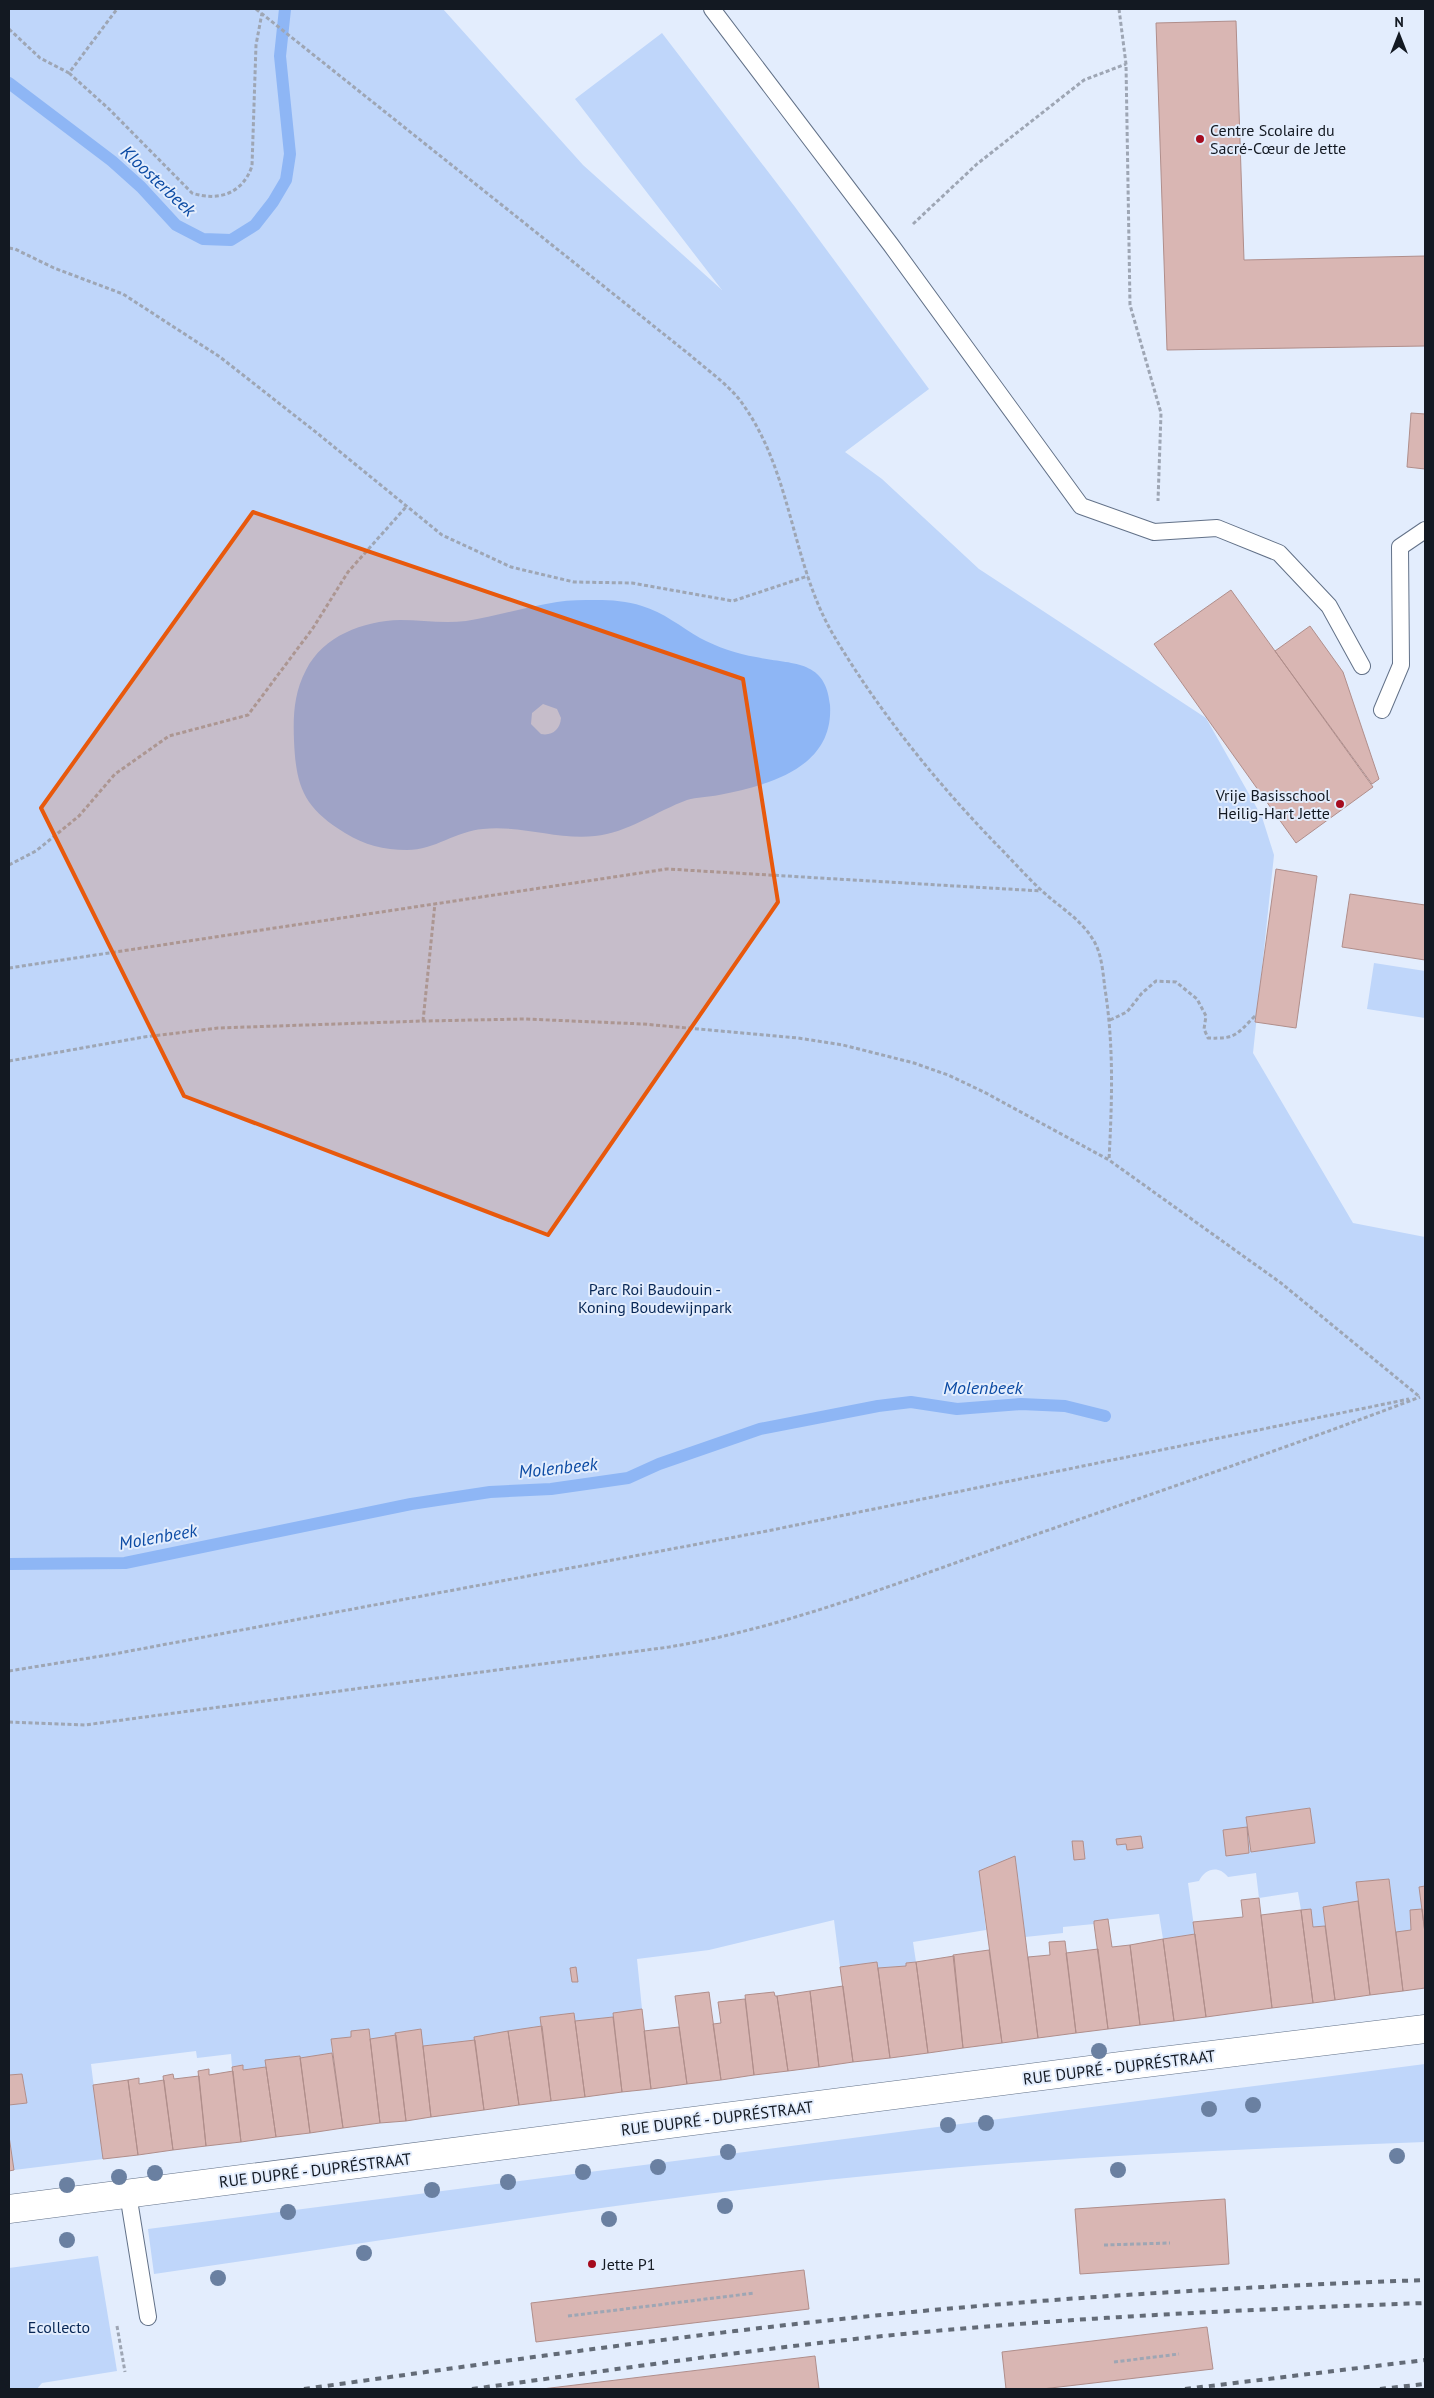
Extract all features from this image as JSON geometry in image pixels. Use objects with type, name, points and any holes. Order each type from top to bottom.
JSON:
[{"type":"street","name":"RUE DUPRÉ - DUPRÉSTRAAT","points":[[9,2209],[1121,2066],[1425,2029]]},
{"type":"lane","points":[[712,9],[891,245],[1081,506],[1154,532],[1217,528],[1279,553],[1329,606],[1362,666]]},
{"type":"lane","points":[[1382,710],[1401,665],[1400,547],[1425,530]]},
{"type":"lane","points":[[128,2194],[148,2317]]},
{"type":"path","points":[[69,72],[117,9]]},
{"type":"path","points":[[256,9],[690,354],[738,397],[773,459],[808,576],[833,634],[910,748],[973,820],[1042,891],[1083,925],[1096,945],[1103,972],[1110,1020],[1112,1098],[1109,1160]]},
{"type":"path","points":[[1119,9],[1126,64],[1130,305],[1161,413],[1158,503],[1154,532]]},
{"type":"path","points":[[9,29],[40,58],[69,72],[109,109],[192,193],[206,198],[219,196],[238,188],[248,180],[252,166],[256,45],[262,13]]},
{"type":"path","points":[[891,245],[977,164],[1084,80],[1126,64]]},
{"type":"path","points":[[9,248],[15,249],[54,268],[123,294],[131,299],[220,357],[318,433],[442,535],[511,567],[574,582],[632,583],[733,601],[808,576]]},
{"type":"path","points":[[9,865],[36,852],[79,816],[115,774],[169,736],[248,715],[313,628],[348,572],[406,507]]},
{"type":"path","points":[[9,968],[435,903],[667,870],[1042,891]]},
{"type":"path","points":[[423,1021],[435,903]]},
{"type":"path","points":[[1110,1020],[1127,1012],[1142,993],[1156,982],[1176,982],[1197,999],[1206,1016],[1204,1029],[1208,1038],[1229,1039],[1255,1016]]},
{"type":"path","points":[[9,1061],[144,1037],[218,1028],[423,1021],[525,1020],[643,1024],[750,1033],[843,1045],[914,1063],[948,1076],[984,1092],[1109,1160],[1281,1283],[1420,1397]]},
{"type":"path","points":[[9,1722],[93,1724],[650,1650],[724,1637],[821,1608],[917,1576],[1321,1435],[1420,1397]]},
{"type":"path","points":[[9,1671],[114,1654],[767,1531],[1425,1397]]},
{"type":"path","points":[[1104,2245],[1170,2243]]},
{"type":"path","points":[[568,2316],[755,2293]]},
{"type":"path","points":[[1114,2362],[1179,2354]]},
{"type":"path","points":[[122,2356],[125,2372]]},
{"type":"highlighted area","points":[[253,512],[743,679],[778,902],[548,1235],[184,1096],[41,808]]},
{"type":"green space","name":"Parc Roi Baudouin - Koning Boudewijnpark","points":[[9,9],[443,9],[583,165],[722,290],[575,99],[662,33],[795,207],[929,389],[845,452],[882,479],[979,569],[1206,718],[1262,817],[1274,855],[1253,1053],[1353,1223],[1425,1237],[1425,1886],[1419,1887],[1422,1909],[1410,1911],[1411,1930],[1396,1932],[1389,1879],[1356,1882],[1358,1901],[1323,1907],[1325,1926],[1313,1927],[1311,1909],[1301,1910],[1298,1892],[1259,1898],[1256,1873],[1228,1877],[1221,1871],[1212,1870],[1205,1873],[1199,1881],[1188,1883],[1195,1934],[1163,1939],[1159,1914],[1095,1921],[1094,1924],[1063,1927],[1063,1933],[1025,1937],[1015,1857],[979,1871],[986,1930],[913,1942],[916,1962],[906,1963],[906,1966],[878,1968],[877,1962],[840,1967],[834,1920],[709,1950],[637,1959],[642,2009],[613,2013],[613,2017],[575,2021],[574,2013],[540,2017],[542,2026],[475,2037],[475,2040],[423,2046],[420,2029],[370,2039],[368,2029],[351,2031],[351,2037],[331,2039],[332,2053],[300,2058],[299,2056],[265,2060],[266,2067],[243,2070],[242,2065],[232,2067],[231,2054],[197,2058],[196,2051],[91,2064],[103,2159],[14,2170],[9,2136],[9,2105],[27,2103],[22,2074],[9,2075]],"holes":[[[1310,1808],[1315,1843],[1251,1852],[1246,1817]]]},
{"type":"green space","points":[[1374,963],[1425,971],[1425,1018],[1367,1009]]},
{"type":"green space","points":[[1425,2064],[1425,2142],[1223,2150],[1021,2162],[794,2183],[611,2207],[154,2274],[148,2229]]},
{"type":"green space","name":"Ecollecto","points":[[98,2256],[117,2371],[42,2383],[37,2389],[9,2389],[9,2268]]},
{"type":"water","points":[[608,600],[631,603],[657,612],[700,638],[734,652],[793,663],[814,671],[822,679],[827,690],[830,705],[828,727],[821,744],[810,759],[795,770],[777,779],[738,791],[687,800],[619,831],[595,836],[567,836],[497,828],[473,830],[417,849],[390,849],[367,844],[352,837],[331,824],[311,805],[300,784],[297,771],[294,741],[295,704],[302,679],[313,658],[333,640],[358,627],[372,623],[400,620],[466,621],[557,602]],"holes":[[[543,704],[557,709],[561,718],[559,726],[552,733],[541,734],[531,724],[532,713]]]},
{"type":"building","name":"Centre Scolaire du Sacré-Cœur de Jette","points":[[1236,21],[1244,260],[1425,256],[1425,346],[1167,350],[1156,23]]},
{"type":"building","points":[[1411,413],[1425,414],[1425,469],[1407,467]]},
{"type":"building","points":[[1231,590],[1373,787],[1296,843],[1154,644]]},
{"type":"building","points":[[1310,626],[1343,672],[1379,779],[1372,784],[1275,651]]},
{"type":"building","points":[[1276,869],[1317,876],[1296,1028],[1255,1022]]},
{"type":"building","points":[[1350,894],[1425,905],[1425,960],[1342,947]]},
{"type":"building","points":[[1310,1808],[1315,1843],[1251,1852],[1246,1817]]},
{"type":"building","points":[[1247,1827],[1249,1853],[1226,1856],[1223,1830]]},
{"type":"building","points":[[1141,1836],[1143,1848],[1127,1850],[1126,1844],[1117,1845],[1116,1839]]},
{"type":"building","points":[[1072,1841],[1083,1841],[1085,1859],[1074,1860]]},
{"type":"building","points":[[1015,1856],[1038,2038],[1002,2043],[979,1871]]},
{"type":"building","points":[[1389,1879],[1403,1991],[1370,1995],[1356,1882]]},
{"type":"building","points":[[1425,1886],[1425,1933],[1419,1887]]},
{"type":"building","points":[[1259,1898],[1272,2008],[1206,2017],[1193,1922],[1243,1917],[1241,1900]]},
{"type":"building","points":[[1358,1901],[1370,1995],[1335,2000],[1323,1907]]},
{"type":"building","points":[[1311,1909],[1313,1927],[1325,1926],[1335,2000],[1313,2003],[1301,1910]]},
{"type":"building","points":[[1422,1909],[1425,1933],[1425,1988],[1403,1991],[1396,1932],[1411,1930],[1410,1910]]},
{"type":"building","points":[[1301,1910],[1313,2003],[1272,2008],[1261,1915]]},
{"type":"building","points":[[1108,1919],[1112,1947],[1130,1945],[1140,2025],[1108,2029],[1094,1921]]},
{"type":"building","points":[[1195,1934],[1206,2017],[1174,2021],[1163,1939]]},
{"type":"building","points":[[1163,1939],[1174,2021],[1140,2025],[1130,1945]]},
{"type":"building","points":[[1065,1941],[1076,2033],[1038,2038],[1028,1957],[1050,1955],[1049,1942]]},
{"type":"building","points":[[1098,1949],[1108,2029],[1076,2033],[1066,1953]]},
{"type":"building","points":[[989,1950],[1002,2043],[963,2048],[953,1955]]},
{"type":"building","points":[[954,1956],[963,2048],[928,2053],[916,1962]]},
{"type":"building","points":[[877,1962],[890,2058],[853,2062],[840,1967]]},
{"type":"building","points":[[916,1962],[928,2053],[890,2058],[878,1968],[906,1966],[906,1963]]},
{"type":"building","points":[[576,1967],[578,1982],[572,1982],[570,1968]]},
{"type":"building","points":[[843,1986],[853,2062],[819,2067],[810,1991]]},
{"type":"building","points":[[810,1991],[819,2067],[788,2071],[777,1996]]},
{"type":"building","points":[[709,1992],[721,2080],[687,2084],[675,1996]]},
{"type":"building","points":[[774,1992],[775,1996],[777,1996],[788,2071],[754,2075],[745,1995]]},
{"type":"building","points":[[745,1999],[754,2075],[721,2080],[713,2024],[721,2023],[718,2002]]},
{"type":"building","points":[[642,2009],[651,2089],[622,2092],[613,2013]]},
{"type":"building","points":[[574,2013],[585,2097],[551,2101],[540,2017]]},
{"type":"building","points":[[613,2017],[622,2092],[585,2097],[575,2021]]},
{"type":"building","points":[[542,2026],[551,2101],[519,2105],[508,2031]]},
{"type":"building","points":[[679,2027],[687,2084],[651,2089],[644,2031]]},
{"type":"building","points":[[369,2029],[380,2123],[343,2128],[331,2039],[351,2037],[351,2031]]},
{"type":"building","points":[[421,2029],[431,2117],[406,2121],[395,2033]]},
{"type":"building","points":[[508,2031],[519,2105],[484,2110],[474,2037]]},
{"type":"building","points":[[396,2035],[406,2121],[380,2123],[370,2039]]},
{"type":"building","points":[[475,2040],[484,2110],[431,2117],[423,2046]]},
{"type":"building","points":[[332,2053],[343,2128],[310,2133],[300,2058]]},
{"type":"building","points":[[300,2056],[310,2133],[276,2137],[265,2060]]},
{"type":"building","points":[[243,2065],[243,2070],[266,2067],[276,2137],[241,2142],[232,2067]]},
{"type":"building","points":[[209,2069],[209,2075],[233,2071],[241,2142],[206,2146],[198,2071]]},
{"type":"building","points":[[22,2074],[27,2103],[9,2105],[9,2075]]},
{"type":"building","points":[[173,2074],[174,2079],[199,2076],[206,2146],[173,2150],[163,2076]]},
{"type":"building","points":[[139,2078],[139,2084],[164,2080],[173,2150],[138,2155],[128,2080]]},
{"type":"building","points":[[128,2080],[138,2155],[103,2159],[93,2085]]},
{"type":"building","points":[[9,2136],[14,2170],[9,2171]]},
{"type":"building","points":[[1225,2199],[1229,2264],[1080,2274],[1075,2209]]},
{"type":"building","points":[[804,2270],[809,2309],[536,2342],[531,2303]]},
{"type":"building","points":[[1207,2327],[1213,2369],[1042,2389],[1006,2389],[1002,2352]]},
{"type":"building","points":[[815,2356],[819,2389],[542,2389]]},
{"type":"waterway","name":"Kloosterbeek","points":[[9,83],[112,161],[141,187],[176,225],[203,239],[231,240],[255,225],[273,202],[286,180],[290,154],[280,56],[285,9]]},
{"type":"waterway","name":"Molenbeek","points":[[9,1564],[125,1563],[411,1504],[490,1492],[551,1489],[628,1478],[659,1464],[760,1429],[878,1406],[911,1402],[957,1409],[1021,1404],[1065,1406],[1105,1416]]},
{"type":"railway","points":[[304,2389],[539,2356],[776,2326],[933,2310],[1179,2292],[1425,2280]]},
{"type":"railway","points":[[472,2389],[761,2350],[935,2331],[1057,2321],[1425,2303]]},
{"type":"railway","points":[[1185,2389],[1425,2360]]},
{"type":"railway","points":[[1380,2389],[1425,2384]]},
{"type":"place","name":"Centre Scolaire du Sacré-Cœur de Jette","points":[[1200,139]]},
{"type":"place","name":"Vrije Basisschool Heilig-Hart Jette","points":[[1340,804]]},
{"type":"place","name":"Jette P1","points":[[592,2264]]}]
